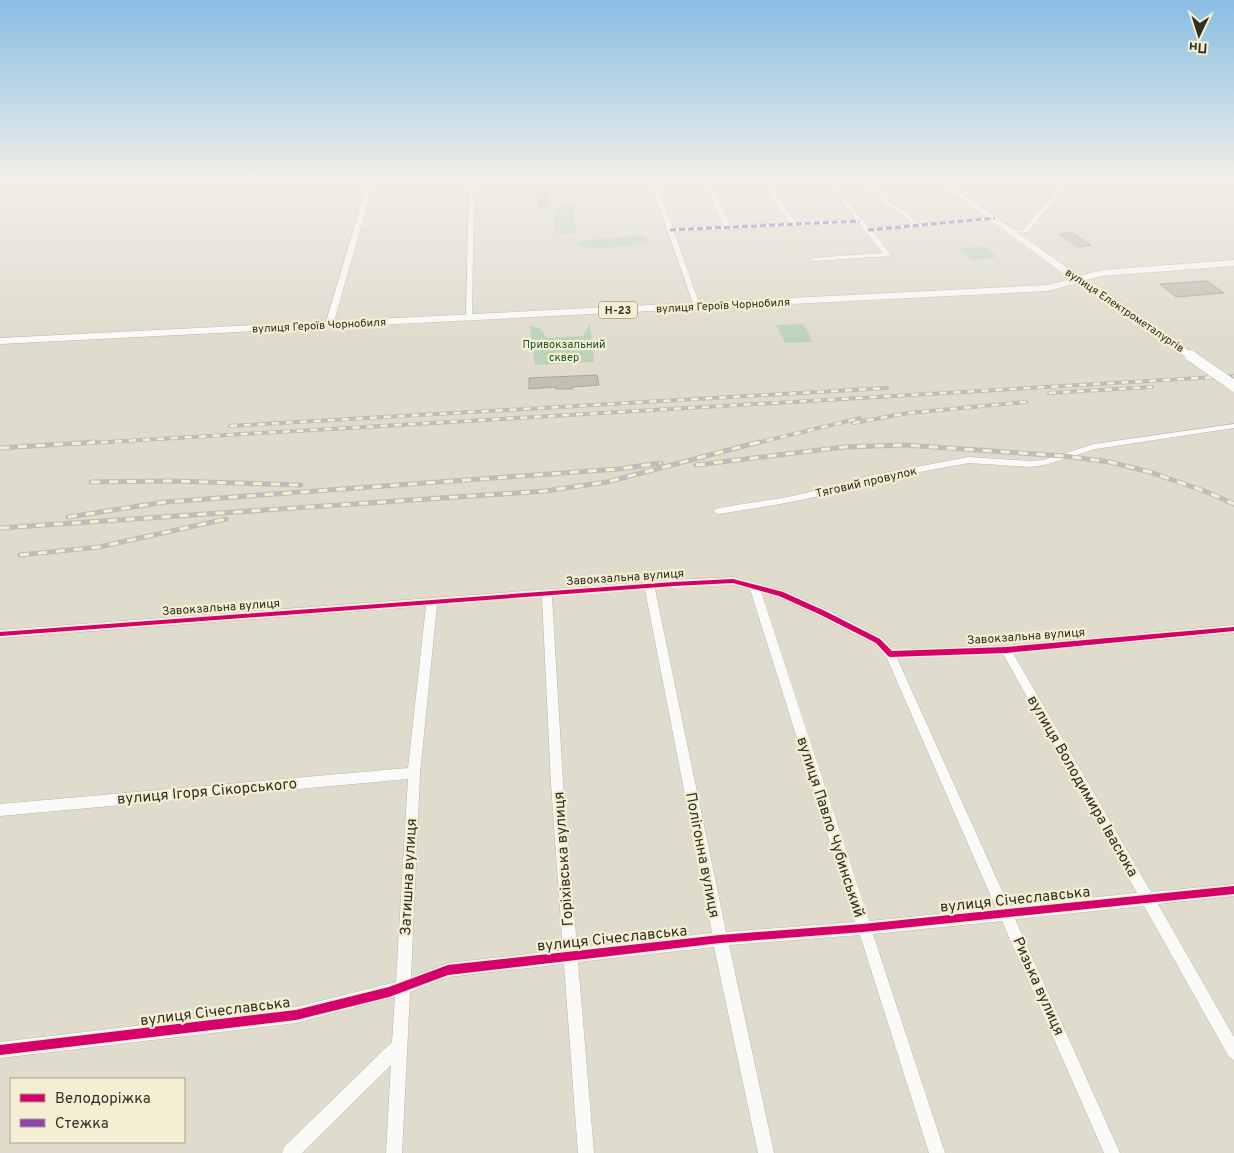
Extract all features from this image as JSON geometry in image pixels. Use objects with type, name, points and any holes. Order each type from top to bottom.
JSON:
[{"type":"main road","name":"вулиця Електрометалургів","points":[[1015,232],[1085,276],[1099,291],[1194,355]]},
{"type":"main road","name":"вулиця Електрометалургів","points":[[1027,232],[1034,236]]},
{"type":"main road","name":"вулиця Героїв Чорнобиля","points":[[0,341],[1048,288],[1085,276],[1113,272],[1234,264]]},
{"type":"main road","points":[[1194,355],[1234,380]]},
{"type":"main road","points":[[1194,355],[1234,386]]},
{"type":"street","points":[[329,325],[356,232]]},
{"type":"street","points":[[469,318],[470,232]]},
{"type":"street","points":[[671,232],[698,306]]},
{"type":"street","points":[[813,259],[888,255],[869,232]]},
{"type":"street","name":"Тяговий провулок","points":[[718,511],[788,500],[868,479],[970,460],[1030,464],[1045,462],[1094,447],[1234,426]]},
{"type":"street","name":"Завокзальна вулиця","points":[[0,634],[733,581],[780,594],[823,612],[878,641],[890,654],[1006,650],[1234,629]]},
{"type":"street","name":"Полігонна вулиця","points":[[648,586],[766,1153]]},
{"type":"street","name":"вулиця Павло Чубинський","points":[[754,586],[937,1153]]},
{"type":"street","name":"Горіхівська вулиця","points":[[547,594],[551,688],[586,1153]]},
{"type":"street","name":"Затишна вулиця","points":[[394,1153],[398,1048],[414,773],[432,602]]},
{"type":"street","name":"вулиця Володимира Івасюка","points":[[1006,650],[1234,1052]]},
{"type":"street","name":"Ризька вулиця","points":[[890,654],[1112,1153]]},
{"type":"street","name":"вулиця Ігоря Сікорського","points":[[0,810],[414,773]]},
{"type":"street","name":"вулиця Січеславська","points":[[0,1050],[296,1015],[389,992],[448,970],[720,939],[863,928],[1234,890]]},
{"type":"street","points":[[290,1153],[398,1048]]},
{"type":"green space","points":[[555,232],[576,233],[555,234]]},
{"type":"green space","points":[[642,236],[649,240],[646,243],[611,248],[591,248],[578,245],[579,242],[584,240]]},
{"type":"green space","points":[[983,246],[997,257],[972,260],[959,249]]},
{"type":"green space","name":"Привокзальний сквер","points":[[590,324],[594,362],[535,365],[530,326],[540,328],[546,338],[583,336]]},
{"type":"green space","points":[[803,324],[813,342],[785,343],[776,325]]},
{"type":"building","points":[[1072,232],[1091,245],[1078,247],[1059,234]]},
{"type":"building","points":[[1207,281],[1224,293],[1176,297],[1160,284]]},
{"type":"building","points":[[597,375],[599,385],[572,387],[572,389],[556,389],[556,387],[529,389],[529,378]]},
{"type":"railway","points":[[73,444],[1234,376]]},
{"type":"railway","points":[[1049,393],[1152,387]]},
{"type":"railway","points":[[230,426],[887,388]]},
{"type":"railway","points":[[853,423],[908,413],[1026,402]]},
{"type":"railway","points":[[753,444],[860,418]]},
{"type":"railway","points":[[0,448],[95,442]]},
{"type":"railway","points":[[0,528],[545,491],[607,482],[759,442]]},
{"type":"railway","points":[[696,465],[844,447],[905,445],[1064,456],[1110,462],[1150,472],[1207,492],[1234,504]]},
{"type":"railway","points":[[68,517],[165,502],[618,469],[661,463]]},
{"type":"railway","points":[[91,482],[172,481],[301,485]]},
{"type":"railway","points":[[20,555],[99,547],[226,519]]},
{"type":"cycle path","points":[[0,634],[733,581],[781,594],[823,613],[878,641],[890,654],[1006,650],[1234,629]]},
{"type":"cycle path","points":[[0,1050],[296,1015],[389,992],[448,970],[720,939],[863,928],[1234,890]]}]
